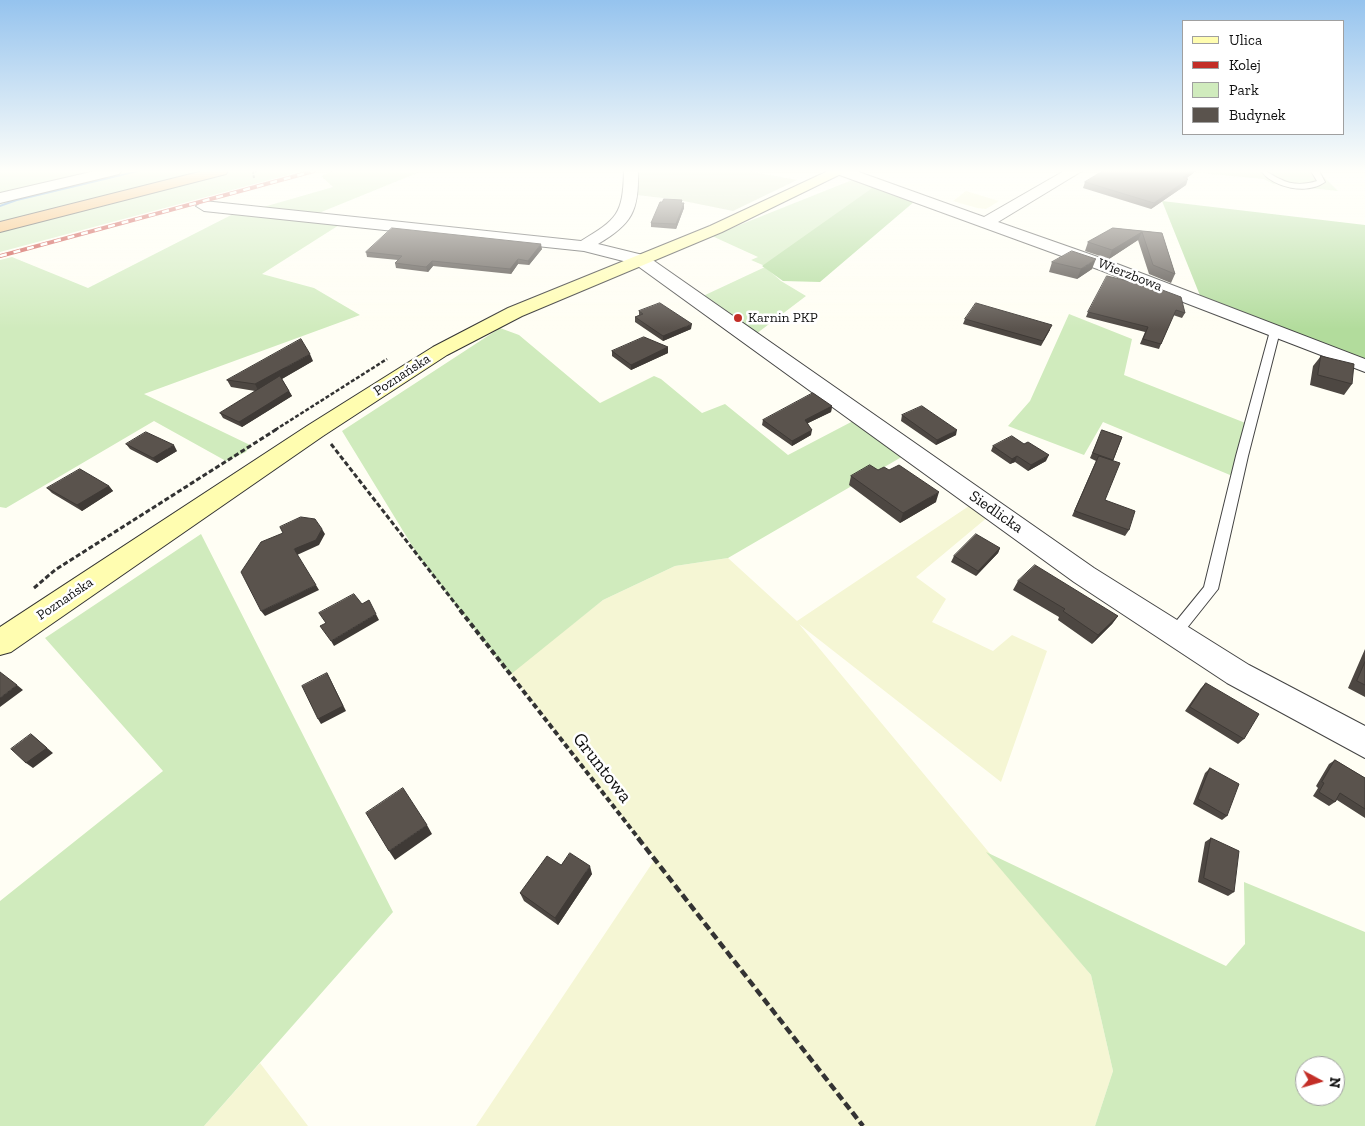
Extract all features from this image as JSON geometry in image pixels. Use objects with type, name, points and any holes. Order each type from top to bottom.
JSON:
[{"type":"highway","points":[[0,227],[14,224]]},
{"type":"main road","name":"Poznańska","points":[[0,643],[316,431],[440,351],[551,296],[728,224]]},
{"type":"street","points":[[371,224],[584,246],[641,260]]},
{"type":"street","points":[[584,246],[617,224]]},
{"type":"street","name":"Wierzbowa","points":[[990,224],[1365,366]]},
{"type":"street","name":"Siedlicka","points":[[641,260],[1084,575],[1238,674],[1365,743]]},
{"type":"lane","points":[[1174,634],[1211,590],[1242,456],[1275,331]]},
{"type":"path","name":"Gruntowa","points":[[316,431],[332,445],[863,1126]]},
{"type":"green space","points":[[0,224],[106,224],[0,252]]},
{"type":"green space","points":[[214,224],[341,224],[262,274],[314,288],[360,315],[144,394],[250,445],[246,452],[226,461],[154,421],[6,508],[0,507],[0,260],[12,257],[88,288]]},
{"type":"green space","points":[[743,224],[824,224],[765,266],[751,260],[758,257],[712,236]]},
{"type":"green space","points":[[822,224],[889,224],[820,282],[783,281],[762,266]]},
{"type":"green space","points":[[1171,224],[1365,225],[1365,366],[1203,303]]},
{"type":"green space","points":[[765,267],[781,281],[806,296],[756,334],[703,296]]},
{"type":"green space","points":[[1069,314],[1132,339],[1124,375],[1253,426],[1242,480],[1103,422],[1084,455],[1008,426],[1030,401]]},
{"type":"green space","points":[[500,328],[519,335],[600,403],[654,376],[661,379],[702,413],[725,404],[788,455],[855,420],[905,455],[728,558],[675,566],[603,600],[510,675],[419,557],[342,431]]},
{"type":"green space","points":[[972,504],[989,516],[916,577],[946,599],[932,622],[993,651],[1012,635],[1047,651],[1001,782],[799,624],[1091,975],[1113,1071],[1095,1126],[476,1126],[655,859],[510,673],[603,600],[675,566],[728,558],[797,621]]},
{"type":"green space","points":[[201,534],[393,912],[204,1126],[0,1126],[0,901],[163,771],[45,638]]},
{"type":"green space","points":[[986,852],[1226,966],[1245,944],[1244,882],[1365,932],[1365,1126],[1095,1126],[1113,1071],[1091,975]]},
{"type":"green space","points":[[260,1063],[308,1126],[204,1126]]},
{"type":"building","points":[[392,228],[541,244],[528,261],[518,259],[510,269],[432,261],[426,267],[395,263],[402,256],[366,252]]},
{"type":"building","points":[[1113,228],[1162,233],[1175,274],[1153,265],[1142,232],[1112,250],[1088,242]]},
{"type":"building","points":[[1072,251],[1096,259],[1081,269],[1052,262]]},
{"type":"building","points":[[1107,276],[1157,288],[1181,297],[1185,313],[1176,310],[1161,344],[1143,339],[1148,327],[1088,312]]},
{"type":"building","points":[[660,303],[692,324],[663,336],[635,317],[643,314],[639,311]]},
{"type":"building","points":[[976,303],[1052,325],[1043,341],[965,319]]},
{"type":"building","points":[[644,337],[668,347],[631,365],[612,351]]},
{"type":"building","points":[[301,339],[310,354],[255,384],[227,380]]},
{"type":"building","points":[[1321,356],[1354,364],[1352,384],[1318,375]]},
{"type":"building","points":[[280,376],[289,391],[239,422],[220,413]]},
{"type":"building","points":[[813,393],[832,406],[805,420],[812,430],[792,441],[763,420]]},
{"type":"building","points":[[922,406],[957,430],[937,440],[902,415]]},
{"type":"building","points":[[1102,430],[1122,437],[1113,460],[1093,453]]},
{"type":"building","points":[[146,432],[174,445],[153,458],[126,444]]},
{"type":"building","points":[[1012,436],[1024,444],[1028,442],[1049,455],[1031,465],[1017,456],[1012,459],[993,446]]},
{"type":"building","points":[[1099,456],[1120,463],[1105,500],[1135,511],[1129,530],[1075,511]]},
{"type":"building","points":[[870,465],[878,470],[884,467],[889,470],[899,465],[939,492],[903,513],[851,476]]},
{"type":"building","points":[[80,469],[109,486],[77,505],[47,488]]},
{"type":"building","points":[[301,517],[315,519],[322,529],[316,540],[294,549],[316,585],[261,611],[241,572],[261,542],[283,533],[280,527]]},
{"type":"building","points":[[976,534],[1000,548],[978,571],[954,556]]},
{"type":"building","points":[[1035,565],[1118,616],[1098,635],[1063,611],[1065,609],[1018,581]]},
{"type":"building","points":[[354,594],[362,604],[369,600],[376,614],[331,641],[320,626],[326,623],[319,613]]},
{"type":"building","points":[[1365,662],[1365,685],[1357,681]]},
{"type":"building","points":[[0,672],[17,685],[0,698]]},
{"type":"building","points":[[327,673],[343,706],[318,719],[302,686]]},
{"type":"building","points":[[1206,683],[1259,714],[1244,739],[1190,707]]},
{"type":"building","points":[[31,734],[47,748],[26,763],[11,749]]},
{"type":"building","points":[[1335,760],[1365,778],[1365,809],[1340,793],[1335,802],[1319,792],[1324,783],[1322,782]]},
{"type":"building","points":[[1210,768],[1239,784],[1227,816],[1198,799]]},
{"type":"building","points":[[403,788],[427,825],[389,851],[366,813]]},
{"type":"building","points":[[1211,838],[1239,851],[1234,892],[1204,878]]},
{"type":"building","points":[[570,853],[590,866],[555,918],[520,893],[547,856],[561,865]]},
{"type":"railway","points":[[0,256],[120,224]]},
{"type":"place","name":"Karnin PKP","points":[[738,318]]}]
